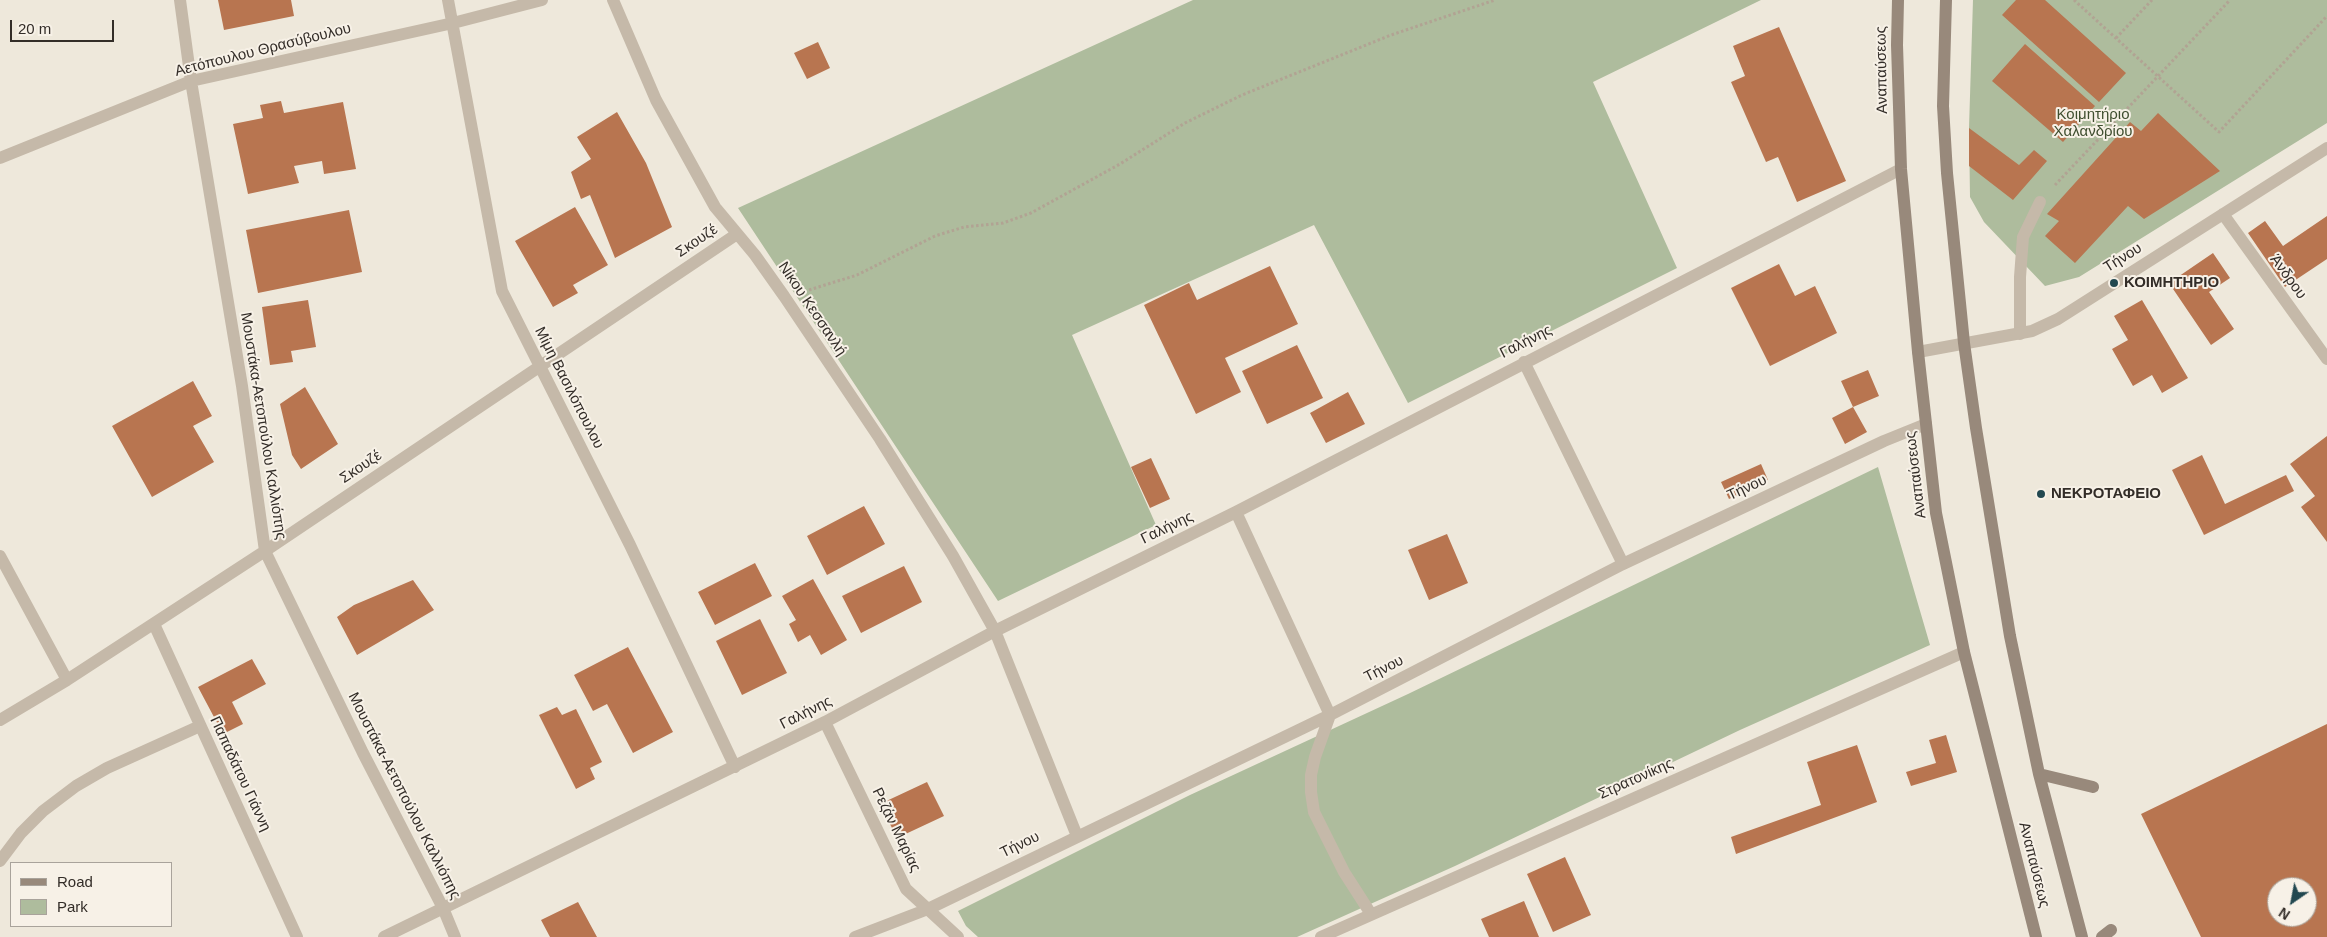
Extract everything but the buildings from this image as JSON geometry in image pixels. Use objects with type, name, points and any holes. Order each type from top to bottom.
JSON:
[{"type":"main road","name":"Αναπαύσεως","points":[[1898,0],[1896,45],[1901,169],[1918,352],[1936,513],[1964,652],[2034,936]]},
{"type":"main road","name":"Αναπαύσεως","points":[[1946,0],[1943,123],[1964,343],[2010,636],[2039,774],[2082,937]]},
{"type":"main road","points":[[2039,774],[2093,787]]},
{"type":"street","name":"Μουστάκα-Αετοπούλου Καλλιόπης","points":[[180,0],[191,81],[242,386],[265,551],[363,753],[443,908],[455,937]]},
{"type":"street","name":"Μίμη Βασιλόπουλου","points":[[448,0],[502,291],[630,545],[736,766]]},
{"type":"street","name":"Αετόπουλου Θρασύβουλου","points":[[0,158],[191,81],[542,0]]},
{"type":"street","name":"Νίκου Κεσσανλή","points":[[614,0],[656,100],[715,207],[755,255],[784,296],[885,448],[953,556],[995,631],[1077,836]]},
{"type":"street","name":"Τήνου","points":[[1918,352],[2020,334],[2032,331],[2058,319],[2327,148]]},
{"type":"street","name":"Γαλήνης","points":[[384,937],[825,722],[995,631],[1236,512],[1901,169]]},
{"type":"street","points":[[2020,334],[2020,277],[2023,237],[2040,202]]},
{"type":"street","name":"Άνδρου","points":[[2222,214],[2327,359]]},
{"type":"street","name":"Σκουζέ","points":[[0,720],[67,680],[265,551],[737,234]]},
{"type":"street","points":[[1524,362],[1623,564]]},
{"type":"street","name":"Τήνου","points":[[855,937],[928,909],[1330,715],[1623,564],[1884,441],[1926,424]]},
{"type":"street","points":[[1236,512],[1330,715],[1315,756],[1311,775],[1314,812],[1344,872],[1371,914]]},
{"type":"street","points":[[0,556],[67,680]]},
{"type":"street","name":"Παπαδάτου Γιάννη","points":[[154,624],[297,937]]},
{"type":"street","name":"Στρατονίκης","points":[[1321,937],[1964,652]]},
{"type":"street","name":"Ρεζάν Μαρίας","points":[[825,722],[906,889],[958,937]]},
{"type":"street","points":[[0,861],[21,833],[43,810],[76,786],[107,768],[200,726]]},
{"type":"path","points":[[784,296],[819,288],[857,275],[935,236],[964,228],[1003,223],[1030,213],[1120,164],[1185,123],[1242,95],[1391,35],[1496,0]]},
{"type":"path","points":[[2074,0],[2219,132],[2327,16]]},
{"type":"path","points":[[2116,38],[2152,0]]},
{"type":"path","points":[[2040,202],[2230,0]]},
{"type":"green space","points":[[1193,0],[1761,0],[1593,82],[1677,268],[1408,403],[1314,225],[1072,335],[1156,525],[998,601],[738,208]]},
{"type":"green space","name":"Κοιμητήριο Χαλανδρίου","points":[[1973,0],[2327,0],[2327,123],[2079,277],[2045,286],[1984,222],[1970,197],[1969,128]]},
{"type":"green space","points":[[1878,467],[1930,645],[1740,730],[1455,866],[1297,937],[978,937],[966,926],[958,911],[1190,795],[1408,694]]},
{"type":"place","name":"ΚΟΙΜΗΤΗΡΙΟ","points":[[2114,283]]},
{"type":"place","name":"ΝΕΚΡΟΤΑΦΕΙΟ","points":[[2041,494]]}]
